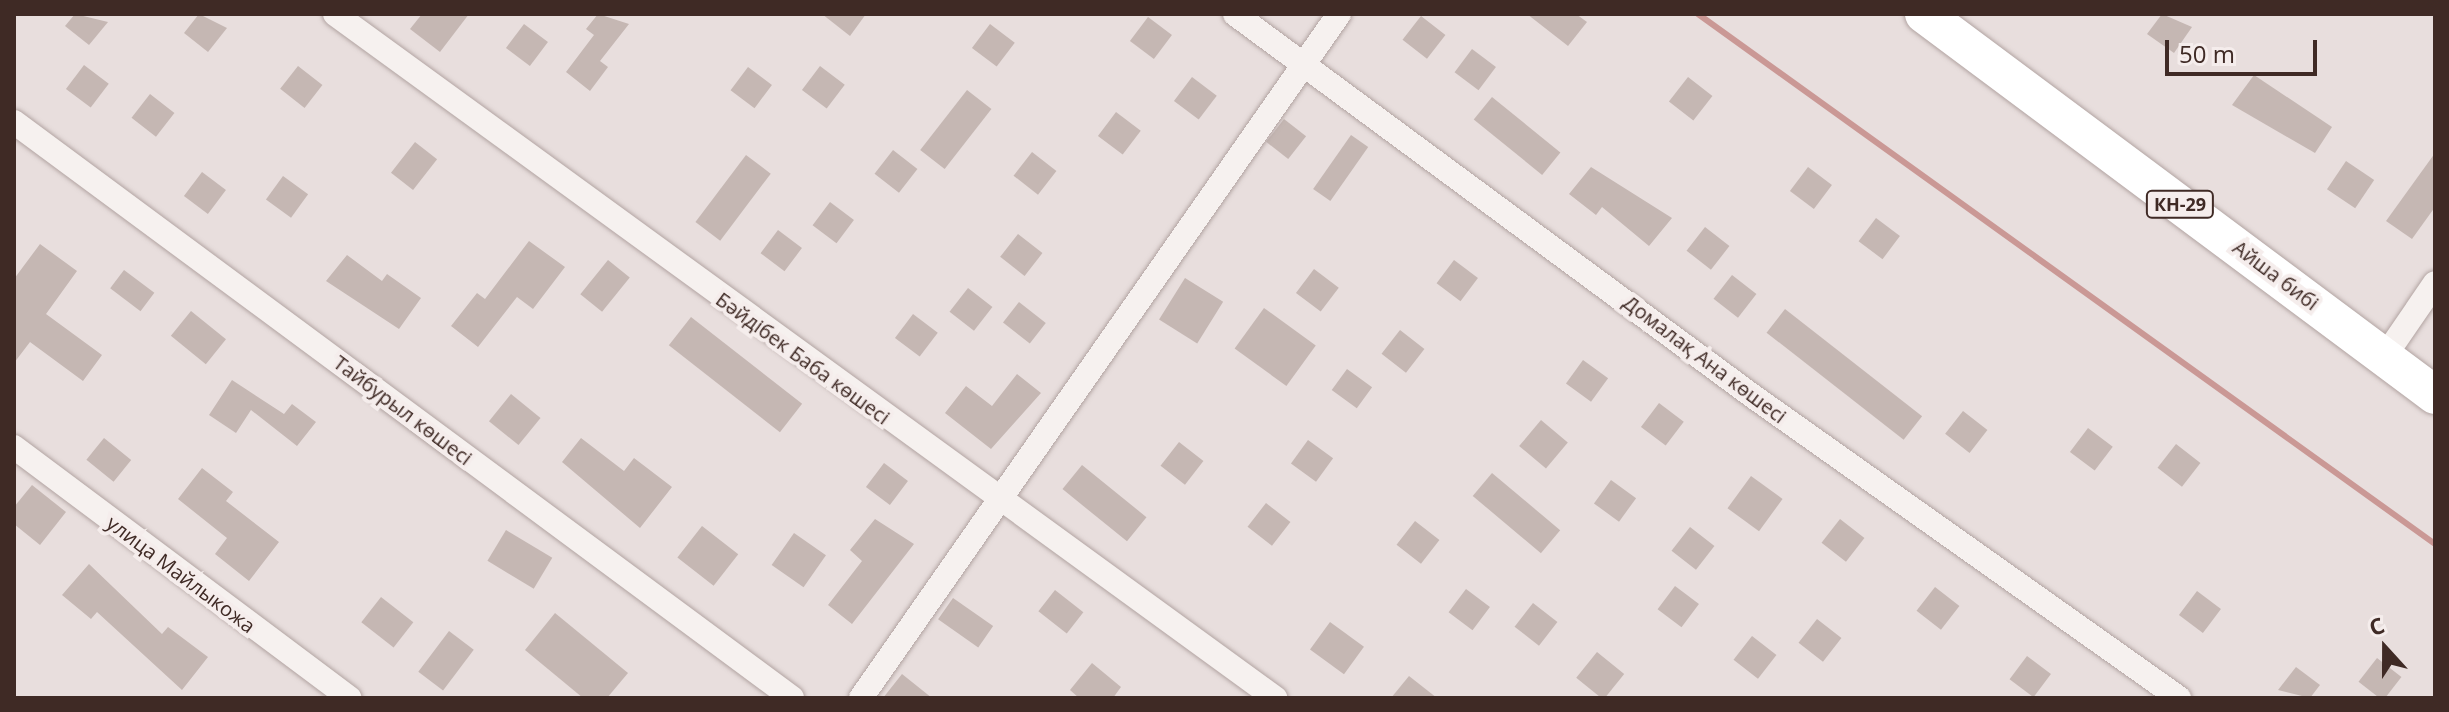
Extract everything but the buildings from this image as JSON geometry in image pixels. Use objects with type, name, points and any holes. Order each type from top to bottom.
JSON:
[{"type":"main road","name":"Айша бибі","points":[[1924,14],[2435,395]]},
{"type":"street","name":"Бәйдібек Баба көшесі","points":[[335,14],[1275,698]]},
{"type":"street","name":"Домалақ Ана көшесі","points":[[1235,14],[1754,397],[2179,698]]},
{"type":"street","points":[[861,698],[1339,14]]},
{"type":"street","name":"Тайбурыл көшесі","points":[[14,122],[792,698]]},
{"type":"street","points":[[2385,356],[2435,283]]},
{"type":"street","name":"улица Майлыкожа","points":[[14,447],[350,698]]},
{"type":"waterway","points":[[1698,14],[2435,544]]}]
